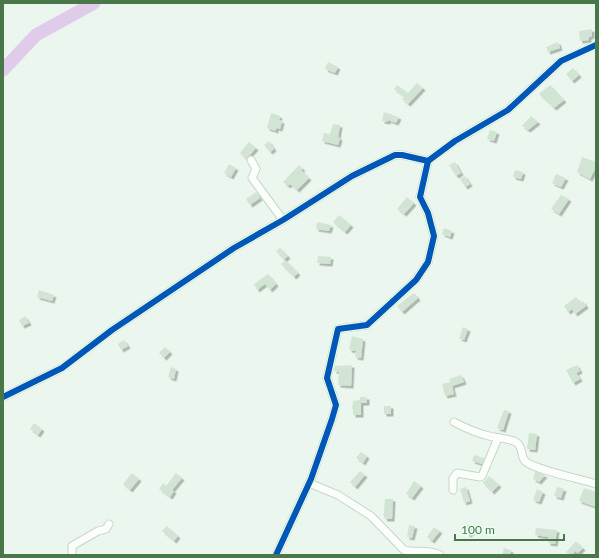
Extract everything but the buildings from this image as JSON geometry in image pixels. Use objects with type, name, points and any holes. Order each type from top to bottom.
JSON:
[{"type":"street","points":[[276,555],[309,483],[336,405],[327,378],[338,329],[367,325],[416,280],[428,262],[434,236],[428,214],[420,197],[428,161],[455,141],[508,110],[561,61],[596,45]]},
{"type":"street","points":[[3,397],[70,362],[112,330],[234,248],[283,220],[352,176],[395,155],[402,155],[428,161]]},
{"type":"street","points":[[251,160],[256,169],[252,178],[283,220]]},
{"type":"street","points":[[454,422],[471,430],[515,442],[518,444],[526,462],[537,467],[596,484]]},
{"type":"street","points":[[454,490],[453,478],[457,473],[480,477],[482,476],[498,438]]},
{"type":"street","points":[[309,483],[338,496],[372,516],[404,550],[431,552],[440,555]]},
{"type":"street","points":[[72,555],[72,546],[106,528],[110,524]]},
{"type":"waterway","points":[[3,70],[36,35],[94,3]]},
{"type":"cycle path","points":[[276,555],[311,479],[336,405],[327,378],[338,329],[367,325],[416,280],[428,262],[434,236],[428,213],[420,197],[428,161],[455,141],[508,110],[561,61],[596,45]]},
{"type":"cycle path","points":[[3,397],[62,368],[112,330],[234,248],[283,220],[352,176],[395,155],[402,155],[428,161]]}]
